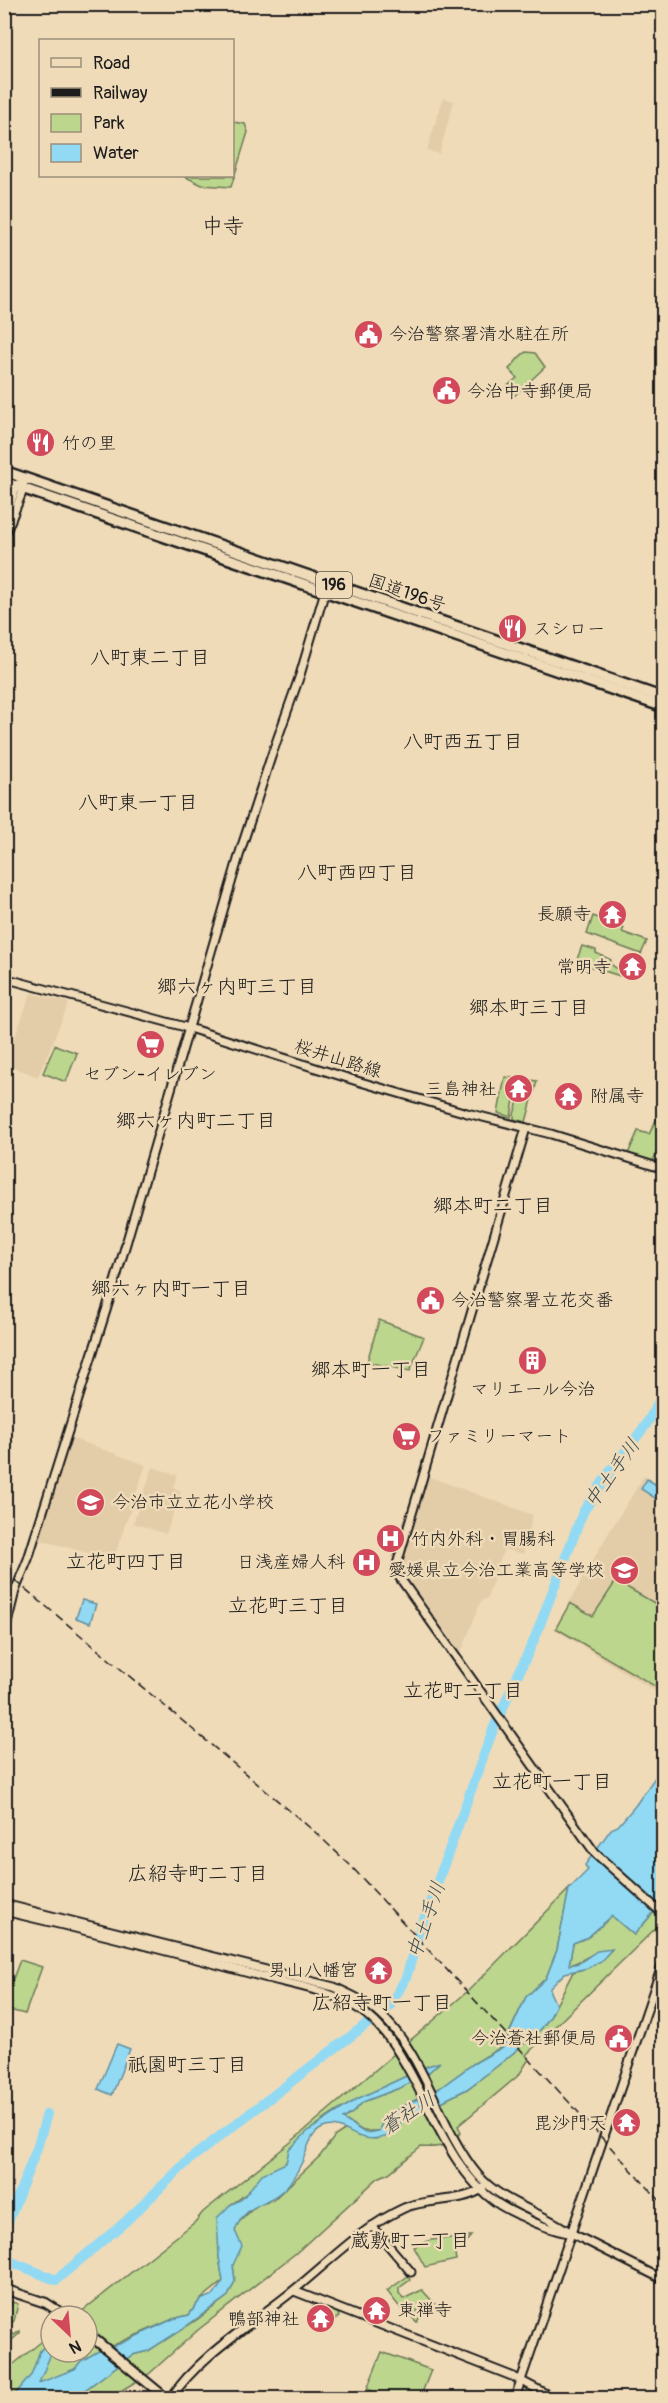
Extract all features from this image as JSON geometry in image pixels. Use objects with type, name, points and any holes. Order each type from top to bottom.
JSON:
[{"type":"highway","name":"国道196号","points":[[4,471],[21,484],[663,706]]},
{"type":"highway","name":"国道196号","points":[[4,482],[21,484],[663,698]]},
{"type":"main road","points":[[4,2289],[48,2304]]},
{"type":"main road","points":[[99,2342],[167,2398]]},
{"type":"street","points":[[4,518],[21,484]]},
{"type":"street","points":[[4,537],[21,484]]},
{"type":"street","points":[[4,1636],[15,1591],[28,1559],[63,1452],[241,849],[300,675],[325,591]]},
{"type":"street","name":"桜井山路線","points":[[4,978],[189,1028],[467,1113],[663,1169]]},
{"type":"street","points":[[526,1128],[395,1571],[595,1853],[663,1915]]},
{"type":"street","points":[[4,1904],[334,1987],[363,2001],[381,2014],[403,2039],[464,2156],[487,2184],[501,2196],[663,2280]]},
{"type":"street","points":[[4,1911],[170,1951],[331,1995],[357,2007],[374,2020],[395,2045],[449,2144],[466,2172],[481,2190],[498,2204],[527,2219],[555,2231],[571,2233]]},
{"type":"street","points":[[515,2398],[663,1960]]},
{"type":"street","points":[[167,2398],[197,2366],[294,2291],[372,2226],[405,2207],[430,2200],[471,2195],[487,2184]]},
{"type":"street","points":[[372,2226],[411,2272]]},
{"type":"street","points":[[294,2291],[513,2377],[554,2398]]},
{"type":"shaded area","points":[[443,98],[454,101],[439,154],[427,150]]},
{"type":"shaded area","points":[[31,993],[69,1003],[38,1077],[5,1064]]},
{"type":"shaded area","name":"今治市立立花小学校","points":[[69,1437],[146,1465],[113,1560],[37,1539]]},
{"type":"shaded area","points":[[153,1467],[177,1475],[173,1488],[181,1491],[166,1534],[133,1523]]},
{"type":"shaded area","points":[[427,1476],[533,1515],[523,1554],[504,1549],[487,1598],[481,1601],[461,1653],[399,1567]]},
{"type":"shaded area","name":"愛媛県立今治工業高等学校","points":[[644,1476],[663,1488],[663,1696],[554,1629]]},
{"type":"green space","points":[[234,122],[245,124],[248,132],[231,187],[202,185],[186,177],[234,177]]},
{"type":"green space","points":[[526,352],[535,353],[545,367],[514,396],[504,389],[517,378],[509,369]]},
{"type":"green space","points":[[593,916],[624,928],[622,932],[647,941],[641,954],[587,934]]},
{"type":"green space","points":[[582,946],[596,950],[596,953],[611,960],[610,964],[621,971],[620,976],[576,962]]},
{"type":"green space","points":[[55,1045],[77,1053],[66,1082],[43,1073]]},
{"type":"green space","points":[[505,1077],[537,1081],[526,1122],[514,1119],[520,1095],[524,1096],[525,1083],[520,1082],[519,1086],[513,1085],[511,1093],[515,1094],[511,1117],[498,1113]]},
{"type":"green space","points":[[662,1108],[663,1137],[653,1161],[628,1154],[638,1131],[649,1134]]},
{"type":"green space","points":[[379,1320],[424,1337],[410,1371],[367,1362]]},
{"type":"green space","points":[[616,1581],[656,1604],[663,1593],[663,1691],[556,1628],[570,1603],[593,1616]]},
{"type":"green space","points":[[569,1889],[557,1950],[546,1978],[526,1997],[503,2046],[443,2086],[400,2108],[382,2123],[379,2131],[363,2131],[343,2119],[363,2102],[402,2087],[429,2072],[439,2063],[369,2094],[325,2119],[293,2148],[286,2163],[230,2205],[219,2239],[223,2281],[200,2300],[189,2315],[173,2319],[107,2348],[99,2342],[99,2304],[91,2304],[195,2222],[203,2212],[291,2142],[468,1991]]},
{"type":"green space","points":[[655,1911],[663,1916],[663,1921],[526,2055],[529,2059],[519,2075],[458,2126],[461,2132],[452,2141],[438,2147],[421,2147],[389,2173],[378,2178],[296,2253],[198,2330],[149,2374],[112,2396],[114,2398],[74,2398],[132,2355],[148,2351],[198,2319],[228,2296],[235,2281],[233,2265],[238,2240],[235,2231],[238,2223],[259,2203],[273,2200],[320,2156],[335,2136],[346,2129],[358,2136],[376,2139],[406,2114],[429,2108],[467,2089],[541,2029],[550,2017],[573,1972],[594,1964],[611,1950],[599,1952],[569,1965],[573,1943],[588,1937],[612,1916],[634,1935]]},
{"type":"green space","points":[[20,1960],[42,1967],[25,2014],[5,2009],[5,2000]]},
{"type":"green space","points":[[471,2236],[455,2254],[456,2260],[425,2267],[414,2247],[431,2240]]},
{"type":"green space","points":[[408,2276],[410,2280],[399,2288],[403,2299],[422,2290],[435,2304],[431,2307],[426,2304],[417,2311],[420,2317],[417,2322],[398,2305],[387,2291]]},
{"type":"green space","points":[[12,2302],[18,2304],[14,2321],[6,2326],[14,2335],[20,2331],[20,2333],[12,2340],[7,2335],[5,2337],[5,2323]]},
{"type":"green space","points":[[316,2303],[337,2311],[339,2317],[317,2329],[311,2322],[309,2313]]},
{"type":"green space","points":[[39,2344],[39,2354],[32,2375],[12,2398],[5,2398],[5,2371]]},
{"type":"green space","points":[[382,2352],[431,2370],[420,2398],[393,2398],[367,2389]]},
{"type":"green space","points":[[46,2364],[79,2364],[75,2369],[38,2384]]},
{"type":"water","points":[[647,1479],[663,1489],[658,1500],[641,1489]]},
{"type":"water","points":[[82,1600],[96,1604],[90,1623],[76,1618]]},
{"type":"water","name":"蒼社川","points":[[663,1766],[663,1901],[634,1935],[612,1916],[588,1937],[573,1943],[569,1965],[579,1963],[597,1951],[612,1949],[601,1961],[588,1968],[565,1973],[550,1988],[556,2005],[541,2029],[467,2089],[423,2111],[407,2116],[389,2136],[368,2139],[341,2128],[331,2126],[320,2129],[312,2137],[300,2167],[289,2184],[275,2196],[245,2214],[239,2221],[235,2231],[242,2246],[233,2265],[235,2281],[228,2296],[148,2351],[132,2355],[74,2398],[12,2398],[31,2375],[39,2354],[39,2364],[47,2364],[39,2383],[75,2369],[79,2364],[99,2364],[99,2351],[173,2319],[189,2315],[200,2300],[214,2295],[223,2281],[217,2218],[230,2205],[242,2199],[262,2174],[286,2163],[289,2150],[308,2131],[357,2099],[440,2062],[429,2072],[402,2087],[363,2102],[343,2119],[365,2133],[379,2131],[382,2123],[400,2108],[441,2087],[473,2064],[503,2047],[526,1997],[546,1978],[557,1950],[569,1889],[588,1870],[585,1865],[611,1829],[618,1826]]},
{"type":"water","points":[[117,2044],[130,2049],[112,2095],[98,2089]]},
{"type":"waterway","name":"中土手川","points":[[4,2259],[56,2280],[125,2222],[190,2159],[389,2007],[406,1978],[420,1930],[494,1727],[534,1640],[583,1512],[613,1467],[646,1425],[664,1392]]},
{"type":"waterway","points":[[4,2232],[37,2148],[47,2114]]},
{"type":"railway","points":[[4,1571],[315,1832],[350,1865],[664,2205]]},
{"type":"place","name":"今治警察署清水駐在所","points":[[368,334]]},
{"type":"place","name":"今治中寺郵便局","points":[[446,391]]},
{"type":"place","name":"竹の里","points":[[41,443]]},
{"type":"place","name":"スシロー","points":[[512,629]]},
{"type":"place","name":"長願寺","points":[[612,914]]},
{"type":"place","name":"常明寺","points":[[632,967]]},
{"type":"place","name":"セブン-イレブン","points":[[150,1045]]},
{"type":"place","name":"三島神社","points":[[518,1089]]},
{"type":"place","name":"附属寺","points":[[569,1096]]},
{"type":"place","name":"今治警察署立花交番","points":[[430,1300]]},
{"type":"place","name":"マリエール今治","points":[[533,1360]]},
{"type":"place","name":"ファミリーマート","points":[[406,1436]]},
{"type":"place","name":"今治市立立花小学校","points":[[91,1502]]},
{"type":"place","name":"竹内外科・胃腸科","points":[[390,1539]]},
{"type":"place","name":"日浅産婦人科","points":[[366,1562]]},
{"type":"place","name":"愛媛県立今治工業高等学校","points":[[625,1570]]},
{"type":"place","name":"男山八幡宮","points":[[379,1970]]},
{"type":"place","name":"今治蒼社郵便局","points":[[618,2038]]},
{"type":"place","name":"毘沙門天","points":[[627,2123]]},
{"type":"place","name":"東禅寺","points":[[377,2310]]},
{"type":"place","name":"鴨部神社","points":[[321,2319]]},
{"type":"district","name":"中寺","points":[[223,226]]},
{"type":"district","name":"八町東二丁目","points":[[150,657]]},
{"type":"district","name":"八町西五丁目","points":[[463,741]]},
{"type":"district","name":"八町東一丁目","points":[[138,802]]},
{"type":"district","name":"八町西四丁目","points":[[357,872]]},
{"type":"district","name":"郷六ヶ内町三丁目","points":[[237,986]]},
{"type":"district","name":"郷本町三丁目","points":[[529,1007]]},
{"type":"district","name":"郷六ヶ内町二丁目","points":[[196,1120]]},
{"type":"district","name":"郷本町二丁目","points":[[493,1205]]},
{"type":"district","name":"郷六ヶ内町一丁目","points":[[171,1288]]},
{"type":"district","name":"郷本町一丁目","points":[[371,1369]]},
{"type":"district","name":"立花町四丁目","points":[[126,1561]]},
{"type":"district","name":"立花町三丁目","points":[[288,1605]]},
{"type":"district","name":"立花町二丁目","points":[[463,1690]]},
{"type":"district","name":"立花町一丁目","points":[[552,1781]]},
{"type":"district","name":"広紹寺町二丁目","points":[[198,1873]]},
{"type":"district","name":"広紹寺町一丁目","points":[[382,2002]]},
{"type":"district","name":"祇園町三丁目","points":[[187,2064]]},
{"type":"district","name":"蔵敷町二丁目","points":[[410,2240]]}]
